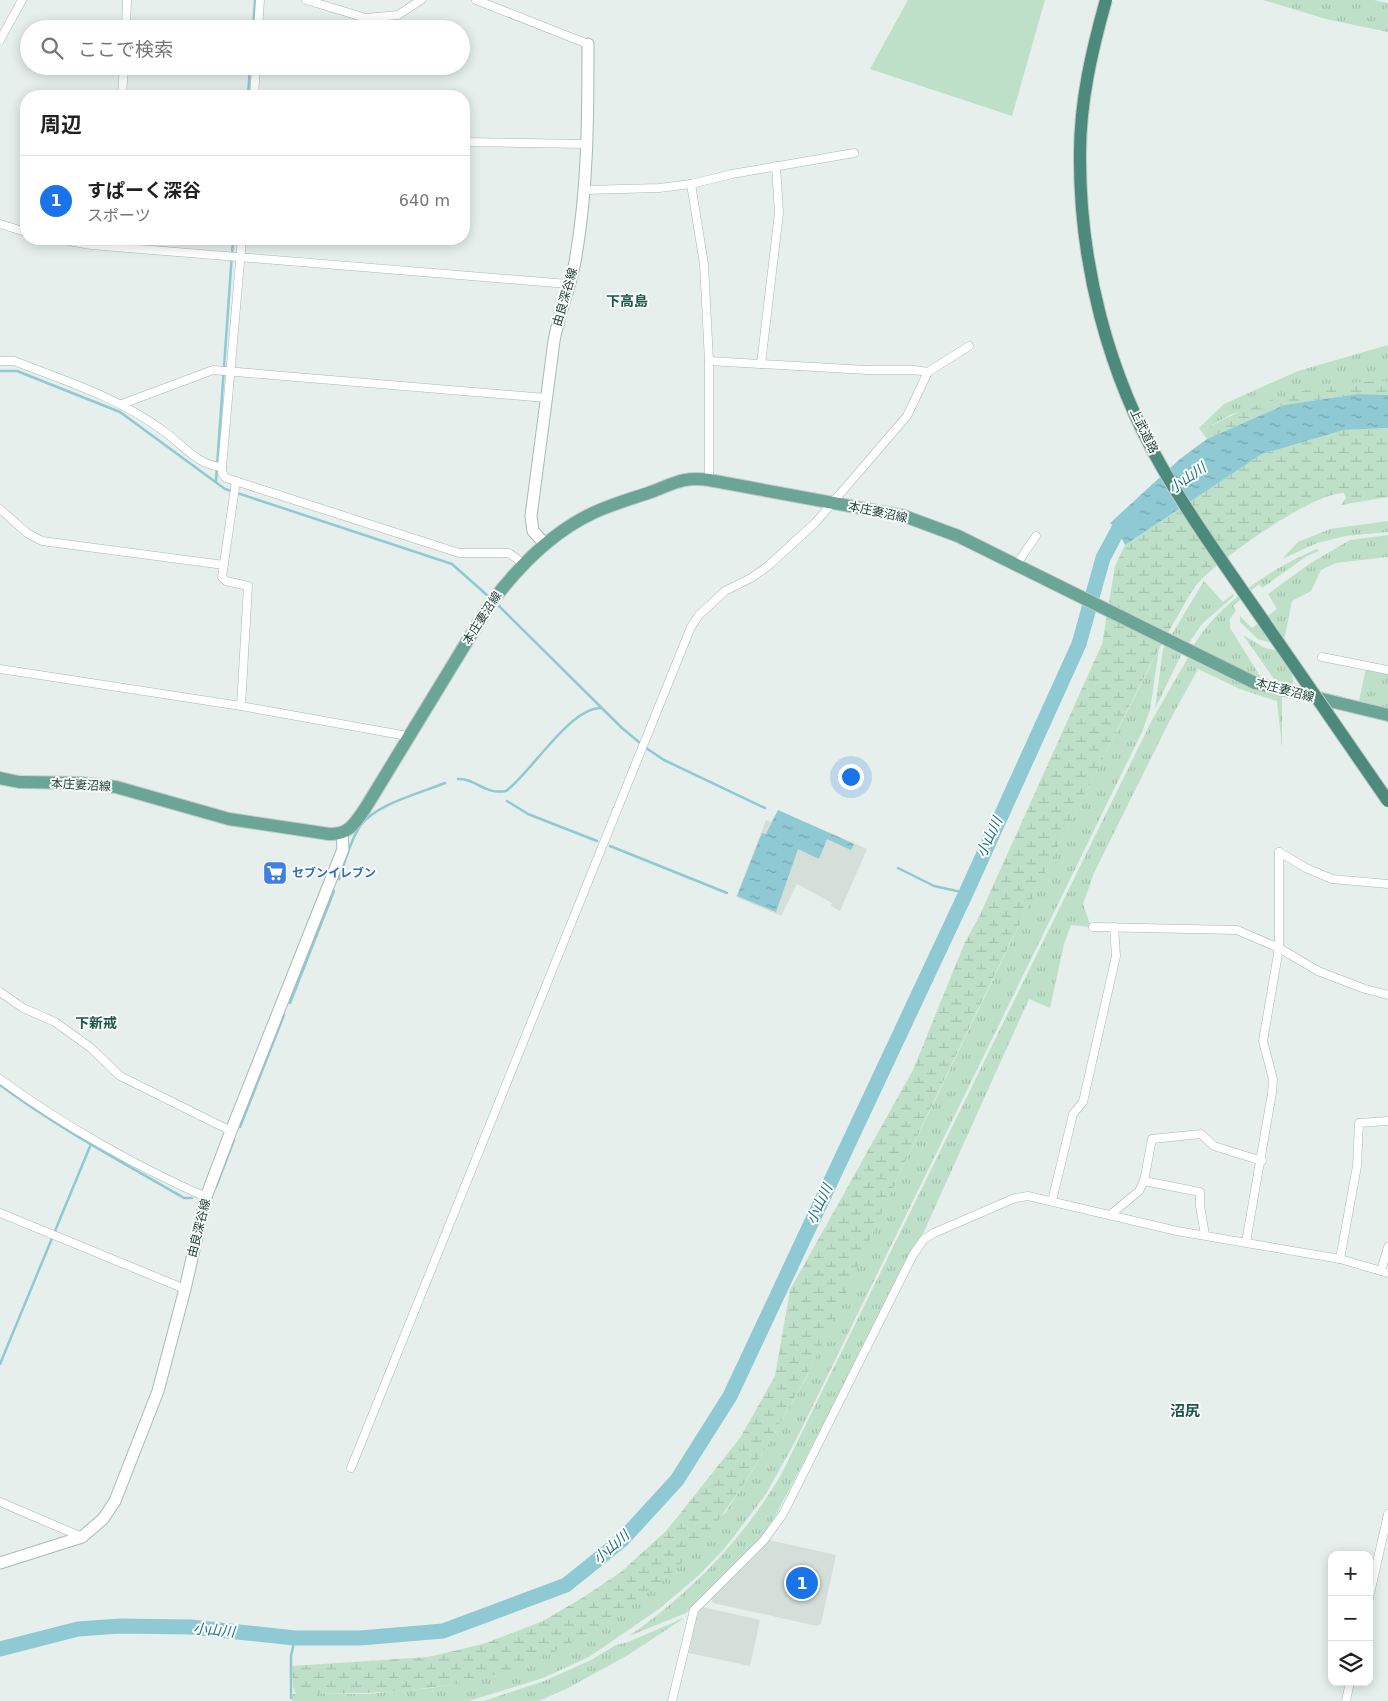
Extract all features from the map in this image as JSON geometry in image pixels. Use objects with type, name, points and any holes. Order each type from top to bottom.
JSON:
[{"type":"highway","name":"上武道路","points":[[1106,0],[1087,82],[1081,133],[1080,167],[1090,270],[1098,308],[1116,367],[1145,436],[1168,477],[1230,573],[1388,801]]},
{"type":"main road","name":"由良深谷線","points":[[545,544],[533,531],[531,516],[557,321],[576,259],[586,190],[588,44]]},
{"type":"main road","name":"本庄妻沼線","points":[[0,778],[18,782],[80,783],[116,787],[229,820],[329,834],[342,834],[353,826],[366,808],[488,606],[524,564],[545,544],[575,523],[611,506],[688,479],[710,480],[904,516],[958,536],[1186,650],[1255,682],[1388,715]]},
{"type":"main road","name":"由良深谷線","points":[[0,1563],[82,1537],[97,1526],[110,1512],[158,1391],[206,1197],[344,849],[342,834]]},
{"type":"street","points":[[0,40],[22,0]]},
{"type":"street","points":[[126,0],[126,20]]},
{"type":"street","points":[[259,20],[260,0]]},
{"type":"street","points":[[306,0],[366,18],[398,15],[421,0]]},
{"type":"street","points":[[476,0],[588,44]]},
{"type":"street","points":[[122,90],[123,75]]},
{"type":"street","points":[[254,90],[255,75]]},
{"type":"street","points":[[470,142],[587,144]]},
{"type":"street","points":[[586,190],[659,188],[691,184],[776,166],[854,153]]},
{"type":"street","points":[[761,364],[779,213],[776,166]]},
{"type":"street","points":[[691,184],[704,264],[709,361],[710,480]]},
{"type":"street","points":[[0,224],[20,230]]},
{"type":"street","points":[[127,245],[226,256],[568,284]]},
{"type":"street","points":[[241,245],[221,467],[224,476],[459,553],[510,553],[524,564]]},
{"type":"street","points":[[351,1468],[691,627],[699,615],[724,591],[751,578],[798,540],[833,503],[906,416],[928,372],[969,346]]},
{"type":"street","points":[[0,360],[14,361],[122,404],[165,432],[202,463],[221,467]]},
{"type":"street","points":[[709,361],[928,372]]},
{"type":"street","points":[[122,404],[206,372],[218,370],[546,398]]},
{"type":"street","points":[[236,481],[222,577],[226,581],[248,586],[241,706]]},
{"type":"street","points":[[0,509],[27,534],[42,541],[224,565]]},
{"type":"street","points":[[1020,567],[1036,536]]},
{"type":"street","points":[[1322,657],[1388,670]]},
{"type":"street","points":[[0,669],[241,706],[402,735],[407,738]]},
{"type":"street","points":[[1246,1242],[1269,1123],[1273,1079],[1263,1042],[1279,948],[1279,852],[1306,868],[1332,878],[1388,884]]},
{"type":"street","points":[[1093,927],[1237,930],[1279,948],[1318,971],[1365,989],[1388,995]]},
{"type":"street","points":[[1052,1201],[1073,1114],[1083,1102],[1086,1092],[1116,956],[1114,927]]},
{"type":"street","points":[[0,992],[22,1008],[55,1022],[90,1048],[120,1076],[231,1131]]},
{"type":"street","points":[[0,1079],[49,1112],[168,1181],[206,1197]]},
{"type":"street","points":[[1340,1259],[1357,1166],[1358,1123],[1388,1121]]},
{"type":"street","points":[[1110,1215],[1139,1191],[1144,1181],[1152,1139],[1202,1134],[1214,1146],[1262,1161]]},
{"type":"street","points":[[1144,1181],[1200,1192],[1200,1206],[1205,1235]]},
{"type":"street","points":[[672,1701],[694,1610],[764,1540],[783,1514],[920,1244],[934,1233],[1014,1198],[1028,1196],[1205,1235],[1340,1259],[1384,1272],[1388,1247]]},
{"type":"street","points":[[0,1212],[185,1288]]},
{"type":"street","points":[[0,1502],[82,1537]]},
{"type":"street","points":[[1369,1596],[1388,1514]]},
{"type":"street","points":[[1346,1701],[1349,1686]]},
{"type":"shaded area","points":[[778,811],[852,842],[853,840],[854,843],[867,849],[840,911],[831,906],[832,903],[797,884],[781,916],[736,897],[766,820],[771,822]]},
{"type":"shaded area","points":[[769,1540],[836,1555],[821,1624],[817,1626],[713,1603],[711,1599]]},
{"type":"shaded area","points":[[703,1607],[760,1620],[750,1666],[689,1653],[697,1614]]},
{"type":"green space","points":[[908,0],[1045,0],[1012,116],[870,69]]},
{"type":"green space","points":[[1263,0],[1374,0],[1388,3],[1388,32],[1326,19]]},
{"type":"green space","points":[[1388,345],[1388,381],[1377,381],[1232,414],[1201,431],[1199,428],[1224,404],[1298,371]]},
{"type":"green space","points":[[1388,381],[1388,395],[1358,394],[1284,405],[1207,439],[1201,431],[1245,410],[1291,394],[1339,384]]},
{"type":"green space","points":[[1388,428],[1388,497],[1341,505],[1346,498],[1344,493],[1312,503],[1247,542],[1211,570],[1196,585],[1189,596],[1136,692],[1049,864],[898,1177],[805,1379],[746,1481],[718,1521],[686,1559],[649,1592],[612,1619],[549,1654],[505,1672],[460,1683],[413,1690],[296,1694],[293,1687],[292,1666],[428,1657],[483,1644],[543,1621],[621,1572],[667,1530],[740,1438],[775,1376],[790,1290],[913,1070],[965,942],[979,917],[1102,644],[1115,566],[1125,545],[1262,454],[1344,430]]},
{"type":"green space","points":[[1388,521],[1388,532],[1345,536],[1317,543],[1282,559],[1298,542],[1330,529]]},
{"type":"green space","points":[[1388,535],[1388,557],[1336,563],[1321,570],[1311,591],[1292,601],[1283,646],[1258,639],[1240,622],[1240,616],[1252,628],[1277,609],[1268,594],[1309,564],[1350,540]]},
{"type":"green space","points":[[1317,549],[1319,551],[1307,556],[1262,588],[1259,584],[1233,606],[1236,610],[1230,619],[1230,628],[1262,679],[1193,647],[1203,631],[1231,602],[1282,566]]},
{"type":"green space","points":[[1204,581],[1223,602],[1233,594],[1234,596],[1202,624],[1182,653],[1155,709],[1163,649]]},
{"type":"green space","points":[[1243,635],[1265,648],[1290,653],[1293,684],[1359,701],[1366,668],[1388,673],[1388,710],[1279,686]]},
{"type":"green space","points":[[1159,649],[1150,710],[1142,732],[798,1436],[766,1494],[725,1548],[699,1575],[659,1609],[589,1657],[543,1678],[469,1701],[292,1701],[292,1694],[366,1694],[432,1688],[487,1677],[725,1513],[753,1470],[806,1378],[896,1181],[1037,888]]},
{"type":"green space","points":[[1189,656],[1282,695],[1282,747],[1277,701],[1240,689],[1198,669],[1170,720],[1094,873],[1083,904],[1091,927],[1071,925],[1064,944],[1050,1008],[1029,999],[921,1238],[770,1526],[745,1555],[686,1613],[629,1636],[673,1602],[714,1564],[750,1522],[781,1475],[1152,720]]},
{"type":"green space","points":[[684,1618],[628,1655],[566,1689],[539,1701],[484,1701],[544,1681],[591,1660],[616,1645],[628,1642]]},
{"type":"water","points":[[1358,394],[1388,395],[1388,428],[1344,430],[1262,454],[1125,545],[1118,530],[1110,523],[1180,459],[1207,439],[1284,405]]},
{"type":"water","points":[[778,810],[854,844],[851,850],[827,839],[819,859],[798,849],[776,912],[737,896],[762,833],[766,834]]},
{"type":"waterway","points":[[254,20],[255,0]]},
{"type":"waterway","points":[[248,90],[249,75]]},
{"type":"waterway","points":[[216,481],[233,245]]},
{"type":"waterway","points":[[0,371],[17,371],[120,412],[225,489],[452,564],[488,596]]},
{"type":"waterway","name":"小山川","points":[[0,1649],[78,1629],[120,1626],[191,1627],[295,1638],[360,1638],[443,1631],[566,1585],[622,1540],[677,1480],[730,1396],[966,893],[1079,644],[1103,558],[1118,530],[1133,517]]},
{"type":"waterway","points":[[497,604],[622,728],[646,748],[664,760],[765,808]]},
{"type":"waterway","points":[[458,779],[470,781],[492,791],[506,791],[576,718],[589,711],[601,708]]},
{"type":"waterway","points":[[339,879],[353,838],[367,818],[387,805],[445,783]]},
{"type":"waterway","points":[[507,801],[528,814],[597,841]]},
{"type":"waterway","points":[[610,846],[727,893]]},
{"type":"waterway","points":[[898,868],[934,886],[966,893]]},
{"type":"waterway","points":[[290,1003],[334,891]]},
{"type":"waterway","points":[[240,1127],[284,1015]]},
{"type":"waterway","points":[[0,1085],[44,1116],[90,1144],[184,1198],[192,1198]]},
{"type":"waterway","points":[[216,1187],[234,1140]]},
{"type":"waterway","points":[[0,1364],[91,1144]]},
{"type":"waterway","points":[[291,1698],[291,1656],[295,1638]]},
{"type":"place","name":"セブンイレブン","points":[[275,873]]},
{"type":"place","name":"すぱーく深谷","points":[[802,1583]]},
{"type":"district","name":"下高島","points":[[627,301]]},
{"type":"district","name":"下新戒","points":[[96,1023]]},
{"type":"district","name":"沼尻","points":[[1185,1411]]}]
